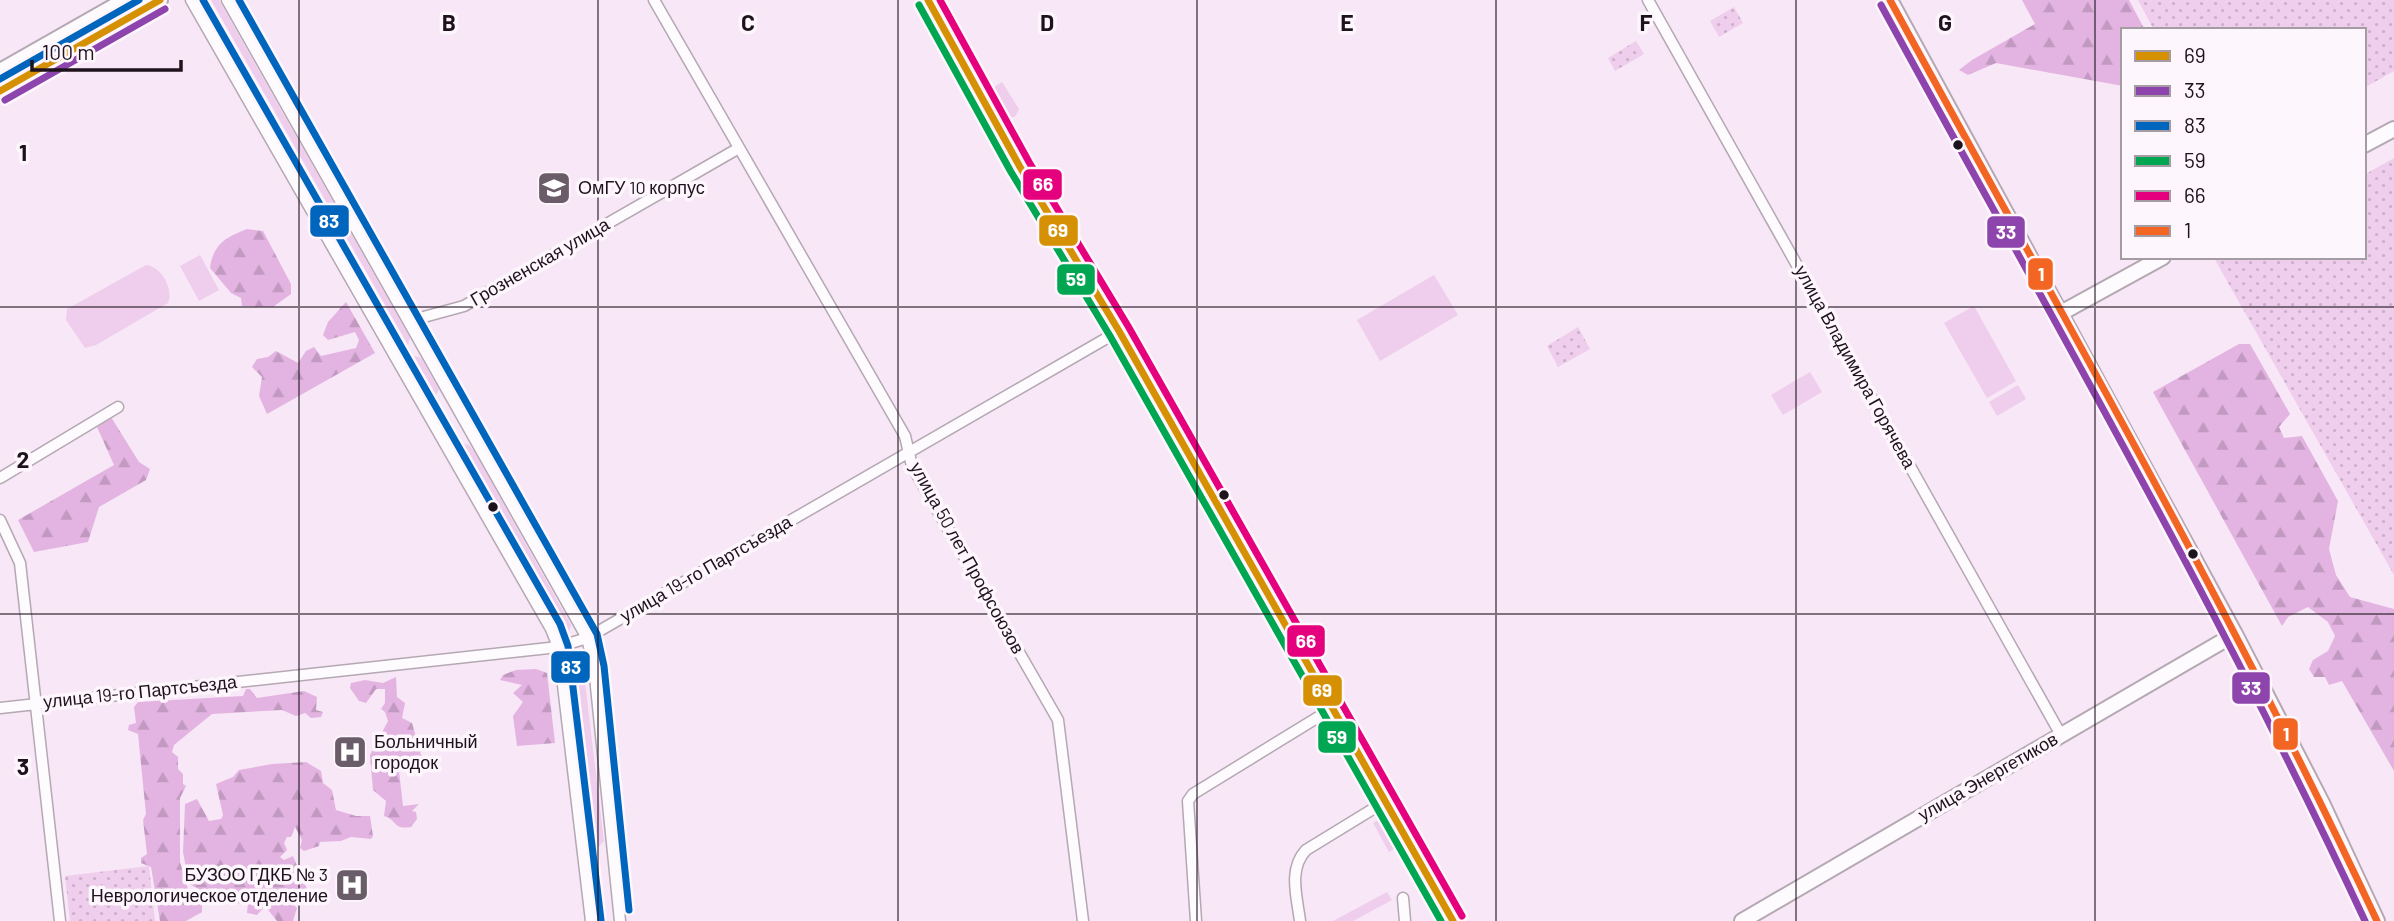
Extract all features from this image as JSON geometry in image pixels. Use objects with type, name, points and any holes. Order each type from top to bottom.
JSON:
[{"type":"main road","points":[[0,71],[125,0]]},
{"type":"main road","points":[[0,91],[160,0]]},
{"type":"main road","points":[[928,0],[1020,167],[1119,331],[1453,921]]},
{"type":"main road","points":[[1890,0],[2235,634],[2322,803],[2377,921]]},
{"type":"main road","points":[[2366,144],[2394,129]]},
{"type":"main road","points":[[2062,313],[2159,259]]},
{"type":"main road","name":"улица Энергетиков","points":[[1742,921],[2235,634]]},
{"type":"street","points":[[191,0],[551,629],[558,648],[591,921]]},
{"type":"street","points":[[227,0],[587,638],[593,667],[620,921]]},
{"type":"street","name":"улица 50 лет Профсоюзов","points":[[654,0],[902,430],[910,450],[912,466],[1058,720],[1083,921]]},
{"type":"street","name":"улица Владимира Горячева","points":[[1648,0],[2061,735]]},
{"type":"street","name":"Грозненская улица","points":[[409,321],[464,306],[739,148]]},
{"type":"street","name":"улица 19-го Партсъезда","points":[[0,708],[558,648],[587,638],[1119,331]]},
{"type":"street","points":[[0,478],[118,407]]},
{"type":"street","points":[[0,520],[20,563],[60,921]]},
{"type":"street","points":[[1196,921],[1188,801],[1193,794],[1333,708]]},
{"type":"street","points":[[1300,921],[1294,870],[1297,859],[1306,850],[1386,801]]},
{"type":"street","points":[[1403,898],[1405,921]]},
{"type":"shaded area","points":[[199,0],[206,0],[404,347],[397,347]]},
{"type":"shaded area","points":[[211,0],[219,0],[410,338],[408,345]]},
{"type":"shaded area","points":[[2138,0],[2394,0],[2394,71],[2366,87],[2366,28],[2153,28]]},
{"type":"shaded area","points":[[1734,7],[1743,23],[1719,37],[1710,21]]},
{"type":"shaded area","points":[[1636,41],[1644,54],[1615,71],[1608,58]]},
{"type":"shaded area","points":[[1002,82],[1019,109],[1015,117],[1007,117],[993,91],[994,87]]},
{"type":"shaded area","points":[[2394,158],[2394,575],[2215,259],[2366,259],[2366,174]]},
{"type":"shaded area","points":[[200,255],[219,290],[199,301],[180,266]]},
{"type":"shaded area","points":[[146,265],[157,269],[165,279],[169,291],[168,303],[96,345],[85,348],[66,320],[67,309]]},
{"type":"shaded area","points":[[1434,275],[1458,315],[1380,361],[1357,320]]},
{"type":"shaded area","points":[[1974,306],[2016,381],[1987,398],[1944,323]]},
{"type":"shaded area","points":[[1578,327],[1590,349],[1558,367],[1547,346]]},
{"type":"shaded area","points":[[414,356],[421,358],[439,389],[436,395]]},
{"type":"shaded area","points":[[410,358],[432,397],[426,399],[409,368]]},
{"type":"shaded area","points":[[1810,372],[1822,392],[1783,415],[1771,395]]},
{"type":"shaded area","points":[[2018,385],[2026,399],[1997,416],[1989,402]]},
{"type":"shaded area","points":[[464,444],[474,451],[571,625],[569,632]]},
{"type":"shaded area","points":[[460,447],[565,634],[555,628],[461,461],[458,453]]},
{"type":"shaded area","points":[[575,649],[582,657],[604,841],[597,848]]},
{"type":"shaded area","points":[[570,650],[593,848],[587,844],[566,656]]},
{"type":"shaded area","points":[[1379,819],[1396,848],[1389,852],[1373,823]]},
{"type":"shaded area","points":[[149,866],[155,921],[70,921],[65,876]]},
{"type":"shaded area","points":[[1387,892],[1392,900],[1353,921],[1333,921]]},
{"type":"green space","points":[[2022,0],[2129,0],[2144,28],[2121,28],[2121,86],[1996,63],[1968,75],[1959,70],[2035,24]]},
{"type":"green space","points":[[247,229],[263,231],[291,284],[291,294],[273,307],[242,306],[241,298],[231,293],[210,268],[217,247]]},
{"type":"green space","points":[[346,302],[375,353],[267,414],[259,396],[262,377],[252,367],[257,359],[268,357],[276,351],[298,363],[306,351],[314,347],[321,356],[356,348],[359,340],[355,332],[328,340],[323,335],[328,322]]},
{"type":"green space","points":[[2239,344],[2250,344],[2290,414],[2279,427],[2284,438],[2302,436],[2338,501],[2329,549],[2336,575],[2350,597],[2394,609],[2394,771],[2342,681],[2329,685],[2325,677],[2314,677],[2309,669],[2313,660],[2328,651],[2335,636],[2328,622],[2308,607],[2288,617],[2282,626],[2153,392]]},
{"type":"green space","points":[[111,417],[139,462],[150,469],[146,480],[99,507],[88,542],[34,552],[18,520],[114,465],[97,427]]},
{"type":"green space","points":[[536,669],[547,673],[555,743],[517,746],[513,716],[523,702],[513,693],[522,685],[500,680],[503,675],[516,670]]},
{"type":"green space","points":[[396,677],[397,697],[405,703],[402,718],[412,723],[423,762],[419,769],[399,771],[403,806],[419,804],[412,811],[416,812],[417,819],[411,827],[405,828],[384,816],[386,801],[373,790],[370,755],[388,721],[381,709],[385,703],[385,689],[376,689],[366,703],[359,701],[350,688],[351,683],[365,680],[383,683]]},
{"type":"green space","points":[[246,689],[250,689],[257,698],[304,691],[317,697],[316,710],[323,712],[321,717],[311,718],[305,713],[296,716],[282,710],[212,714],[174,745],[172,752],[178,757],[178,769],[183,774],[183,784],[186,786],[180,798],[180,862],[188,889],[193,900],[202,906],[202,912],[186,921],[160,921],[151,867],[141,863],[141,858],[147,854],[143,820],[146,814],[138,734],[128,730],[129,725],[136,723],[134,707],[138,702],[243,696]]},
{"type":"green space","points":[[306,762],[321,771],[323,783],[332,790],[336,810],[356,816],[370,816],[373,836],[371,839],[351,837],[341,841],[320,842],[319,846],[304,851],[300,848],[302,840],[295,827],[291,837],[287,837],[284,843],[287,850],[280,857],[284,860],[293,856],[307,889],[306,896],[294,898],[292,903],[297,908],[293,921],[277,921],[265,906],[257,915],[247,913],[248,903],[217,904],[215,888],[203,891],[189,884],[183,852],[185,804],[197,799],[209,821],[221,819],[223,815],[216,784],[233,777],[239,770]]},
{"type":"transit line","name":"83","points":[[0,79],[139,0]]},
{"type":"transit line","name":"69","points":[[0,91],[160,0]]},
{"type":"transit line","name":"83","points":[[203,0],[560,624],[568,646],[601,920]]},
{"type":"transit line","name":"83","points":[[239,0],[597,634],[604,666],[629,910]]},
{"type":"transit line","name":"69","points":[[928,0],[1020,167],[1119,331],[1453,921]]},
{"type":"transit line","name":"66","points":[[940,0],[1029,162],[1128,326],[1462,916]]},
{"type":"transit line","name":"1","points":[[1890,0],[2202,572],[2321,803],[2377,921]]},
{"type":"transit line","name":"59","points":[[919,5],[1011,172],[1110,336],[1441,921]]},
{"type":"transit line","name":"33","points":[[1881,5],[2192,574],[2365,921]]},
{"type":"transit line","name":"33","points":[[5,100],[165,9]]},
{"type":"place","name":"ОмГУ 10 корпус","points":[[554,188]]},
{"type":"place","name":"Больничный городок","points":[[350,752]]},
{"type":"place","name":"БУЗОО ГДКБ № 3 Неврологическое отделение","points":[[352,885]]}]
